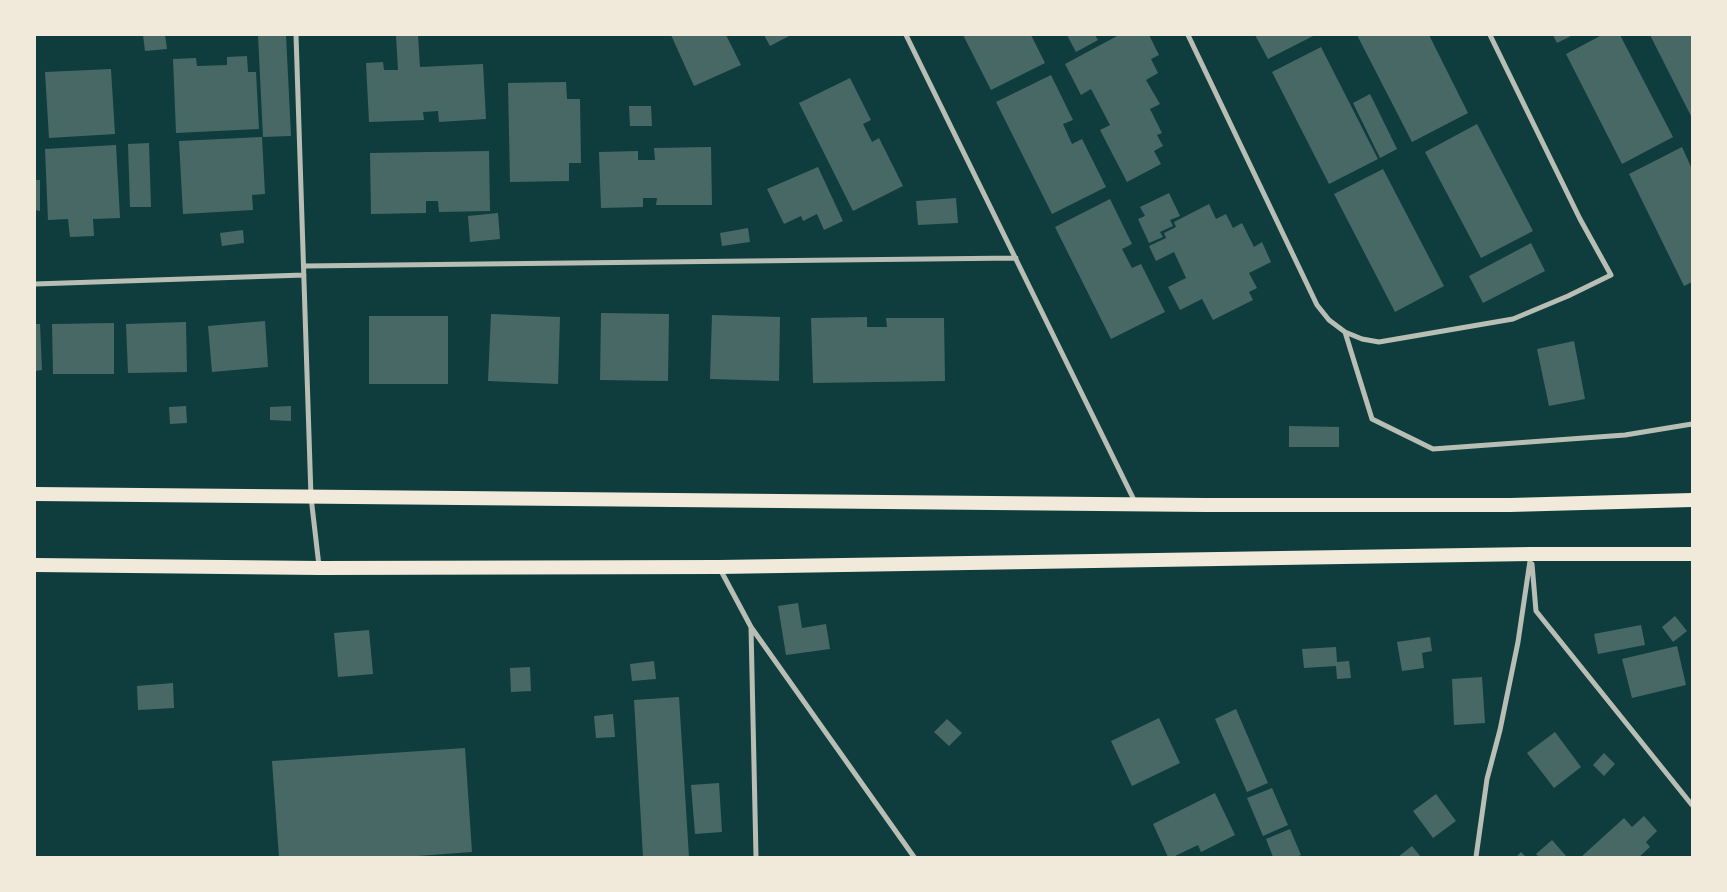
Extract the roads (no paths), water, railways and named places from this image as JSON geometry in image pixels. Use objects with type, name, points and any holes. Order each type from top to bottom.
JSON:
[{"type":"highway","points":[[35,494],[1137,504],[1510,505],[1692,500]]},
{"type":"highway","points":[[35,565],[320,568],[719,567],[1531,554],[1692,554]]},
{"type":"street","points":[[296,35],[311,496],[320,568]]},
{"type":"street","points":[[906,35],[1137,504]]},
{"type":"street","points":[[1188,35],[1317,306],[1329,320],[1345,332],[1362,340],[1379,342],[1513,319],[1611,276],[1580,219],[1490,35]]},
{"type":"street","points":[[304,266],[1016,258]]},
{"type":"street","points":[[35,284],[304,275]]},
{"type":"street","points":[[1345,332],[1372,418],[1433,449],[1624,434],[1692,424]]},
{"type":"street","points":[[1531,554],[1536,611],[1692,805]]},
{"type":"street","points":[[1476,857],[1487,779],[1500,730],[1518,642],[1531,554]]},
{"type":"street","points":[[719,567],[750,627],[914,857]]},
{"type":"street","points":[[750,627],[756,857]]}]
